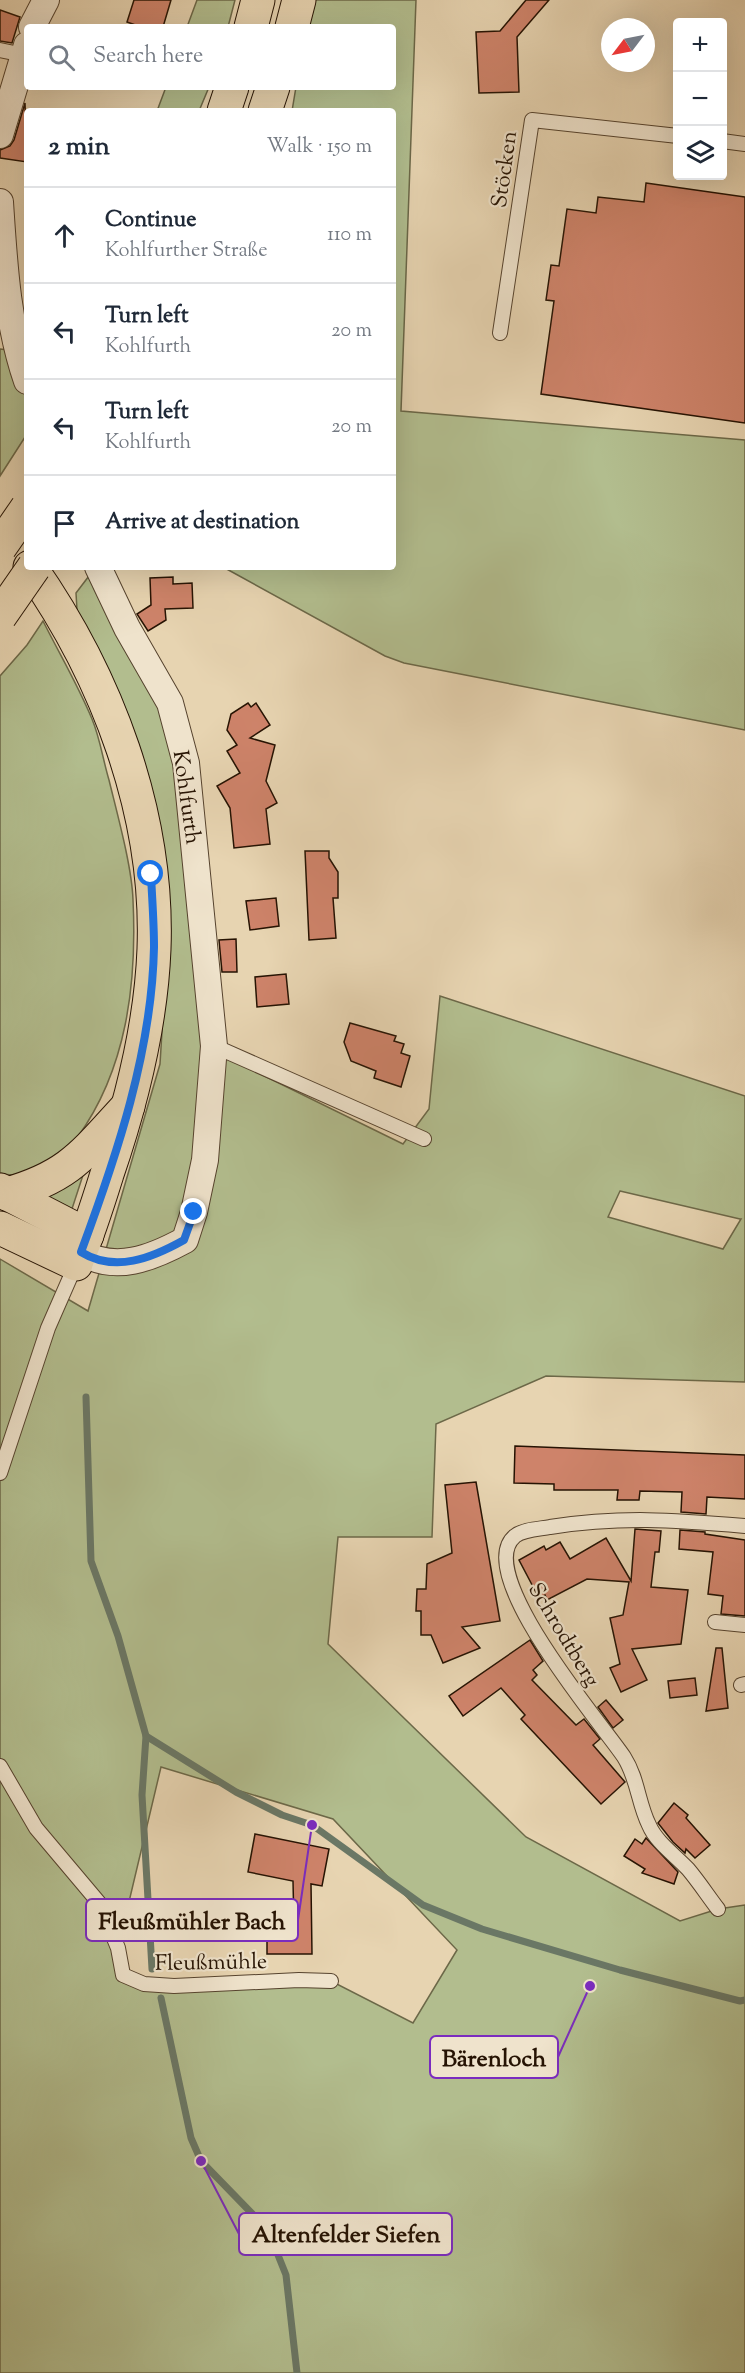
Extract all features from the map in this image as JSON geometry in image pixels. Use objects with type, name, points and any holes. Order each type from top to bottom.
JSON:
[{"type":"main road","points":[[252,24],[258,0]]},
{"type":"main road","points":[[293,24],[299,0]]},
{"type":"main road","points":[[225,108],[231,90]]},
{"type":"main road","points":[[266,108],[272,90]]},
{"type":"main road","points":[[0,547],[24,512]]},
{"type":"main road","points":[[0,530],[24,560]]},
{"type":"main road","points":[[31,570],[63,617],[102,696],[131,776],[144,830],[151,874],[154,947],[148,1015],[128,1106],[81,1250]]},
{"type":"main road","points":[[0,616],[32,570]]},
{"type":"main road","points":[[4,1192],[42,1184],[60,1174],[76,1162],[128,1106]]},
{"type":"main road","points":[[4,1192],[81,1250]]},
{"type":"main road","points":[[0,1228],[81,1250]]},
{"type":"street","points":[[34,24],[46,0]]},
{"type":"street","points":[[0,135],[17,50]]},
{"type":"street","points":[[0,202],[8,296],[13,329],[24,370]]},
{"type":"street","name":"Kohlfurth","points":[[81,1250],[91,1258],[116,1264],[160,1253],[184,1240],[194,1212],[205,1160],[214,1046],[186,763],[170,703],[127,628],[99,570]]},
{"type":"lane","name":"Stöcken","points":[[500,333],[532,120],[673,135]]},
{"type":"lane","points":[[727,142],[745,144]]},
{"type":"lane","points":[[214,1046],[424,1139]]},
{"type":"lane","points":[[0,1473],[48,1328],[81,1250]]},
{"type":"lane","name":"Schrodtberg","points":[[718,1909],[688,1870],[649,1827],[636,1778],[623,1756],[580,1702],[534,1628],[508,1576],[505,1556],[509,1543],[516,1535],[525,1531],[584,1522],[657,1519],[745,1527]]},
{"type":"lane","points":[[715,1622],[745,1625]]},
{"type":"lane","name":"Fleußmühle","points":[[0,1766],[36,1828],[100,1904],[118,1948],[123,1975],[144,1984],[174,1986],[299,1980],[331,1981]]},
{"type":"green space","points":[[197,0],[235,0],[229,24],[188,24]]},
{"type":"green space","points":[[311,0],[416,0],[401,411],[745,440],[745,730],[404,663],[385,656],[228,570],[396,570],[396,108],[292,108],[296,90],[396,90],[396,24],[307,24]]},
{"type":"green space","points":[[165,90],[208,90],[200,108],[158,108]]},
{"type":"green space","points":[[0,349],[24,352],[24,439],[0,476]]},
{"type":"green space","points":[[92,572],[158,700],[178,766],[201,1038],[240,1064],[403,1144],[429,1109],[440,996],[745,1096],[745,1382],[546,1376],[436,1424],[432,1537],[338,1537],[328,1644],[526,1837],[680,1921],[718,1909],[745,1905],[745,2373],[0,2373],[0,1259],[88,1311],[160,1064],[167,950],[77,610],[76,593]],"holes":[[[620,1191],[740,1219],[741,1219],[723,1249],[608,1217]],[[161,1767],[333,1819],[457,1950],[413,2023],[331,1981],[144,1984],[123,1975],[118,1948]]]},
{"type":"green space","points":[[43,621],[81,694],[99,741],[130,872],[133,900],[133,962],[130,994],[118,1054],[94,1111],[77,1138],[53,1161],[33,1172],[11,1175],[0,1173],[0,676],[27,645]]},
{"type":"green space","points":[[84,1172],[70,1215],[42,1200]]},
{"type":"building","points":[[134,0],[171,0],[164,24],[127,22]]},
{"type":"building","points":[[526,0],[549,0],[517,37],[519,92],[479,93],[476,32],[500,31]]},
{"type":"building","points":[[0,10],[20,17],[12,43],[0,41]]},
{"type":"building","points":[[25,103],[24,162],[0,158],[0,150],[10,146],[14,140]]},
{"type":"building","points":[[646,183],[745,197],[745,423],[541,394],[554,301],[546,300],[551,265],[559,266],[567,209],[596,213],[598,197],[644,202]]},
{"type":"building","points":[[173,577],[173,584],[192,583],[193,608],[165,609],[166,620],[148,631],[137,614],[151,605],[150,578]]},
{"type":"building","points":[[248,703],[251,707],[256,703],[270,725],[250,738],[275,745],[266,781],[277,803],[266,809],[270,844],[234,848],[230,808],[217,786],[240,773],[227,751],[237,745],[227,730],[231,714]]},
{"type":"building","points":[[305,851],[329,851],[329,858],[338,872],[338,898],[333,898],[336,938],[309,940]]},
{"type":"building","points":[[276,898],[279,926],[250,930],[246,901]]},
{"type":"building","points":[[236,939],[237,972],[222,972],[219,940]]},
{"type":"building","points":[[286,974],[289,1004],[257,1007],[255,977]]},
{"type":"building","points":[[350,1023],[396,1036],[394,1041],[404,1044],[401,1053],[410,1056],[401,1087],[374,1078],[376,1071],[351,1061],[344,1042]]},
{"type":"building","points":[[515,1446],[745,1455],[745,1499],[707,1497],[706,1514],[681,1512],[682,1492],[640,1491],[639,1500],[617,1500],[618,1490],[554,1490],[554,1484],[514,1483]]},
{"type":"building","points":[[476,1482],[500,1621],[462,1627],[480,1648],[443,1663],[431,1635],[421,1635],[421,1611],[416,1611],[417,1589],[426,1589],[427,1564],[452,1553],[445,1485]]},
{"type":"building","points":[[635,1529],[661,1531],[659,1552],[655,1552],[651,1587],[688,1590],[681,1644],[632,1649],[647,1680],[621,1692],[610,1668],[620,1664],[610,1618],[623,1615],[629,1582],[587,1579],[547,1600],[545,1595],[539,1598],[519,1560],[544,1546],[546,1550],[560,1542],[570,1559],[606,1538],[631,1581]]},
{"type":"building","points":[[680,1530],[705,1532],[705,1534],[745,1540],[745,1616],[721,1614],[723,1596],[708,1594],[713,1552],[679,1549]]},
{"type":"building","points":[[530,1640],[543,1661],[533,1670],[537,1675],[532,1680],[576,1725],[584,1719],[600,1739],[593,1745],[625,1782],[601,1804],[521,1719],[525,1715],[501,1688],[463,1716],[449,1696]]},
{"type":"building","points":[[716,1648],[722,1648],[728,1708],[706,1711]]},
{"type":"building","points":[[695,1678],[697,1695],[670,1698],[668,1681]]},
{"type":"building","points":[[606,1700],[623,1720],[613,1728],[598,1707]]},
{"type":"building","points":[[674,1803],[688,1815],[686,1818],[710,1845],[695,1858],[686,1849],[685,1853],[673,1842],[658,1823]]},
{"type":"building","points":[[255,1834],[329,1849],[322,1886],[311,1884],[312,1954],[267,1954],[267,1927],[294,1927],[293,1881],[248,1872]]},
{"type":"building","points":[[646,1838],[678,1872],[674,1884],[642,1873],[645,1869],[624,1856],[635,1839],[642,1844]]},
{"type":"waterway","points":[[86,1397],[91,1561],[118,1636],[146,1736],[236,1792],[282,1815],[312,1825],[423,1905],[482,1929],[620,1970],[740,2001],[745,2000]]},
{"type":"waterway","points":[[146,1736],[142,1795],[152,1969]]},
{"type":"waterway","points":[[161,1998],[191,2138],[201,2161],[268,2230],[286,2275],[297,2373]]},
{"type":"place","name":"Fleußmühler Bach","points":[[312,1825]]},
{"type":"place","name":"Bärenloch","points":[[590,1986]]},
{"type":"place","name":"Altenfelder Siefen","points":[[201,2161]]},
{"type":"route","points":[[151,874],[154,947],[148,1015],[138,1066],[120,1134],[81,1252],[91,1258],[116,1264],[160,1253],[184,1240],[194,1212]]}]
